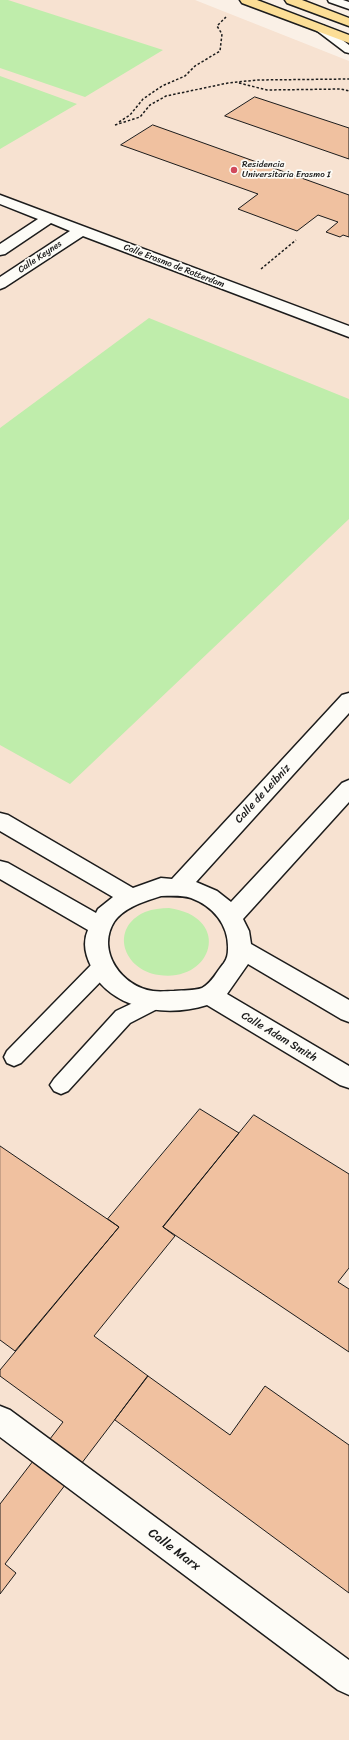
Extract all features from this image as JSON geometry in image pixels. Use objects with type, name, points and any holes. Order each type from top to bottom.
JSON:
[{"type":"highway","points":[[246,0],[349,39]]},
{"type":"highway","points":[[291,0],[349,22]]},
{"type":"street","name":"Calle Erasmo de Rotterdam","points":[[0,199],[349,332]]},
{"type":"street","points":[[0,251],[49,218]]},
{"type":"street","name":"Calle Keynes","points":[[0,284],[80,230]]},
{"type":"street","name":"Calle de Leibniz","points":[[178,887],[349,700]]},
{"type":"street","points":[[232,916],[349,788]]},
{"type":"street","points":[[0,820],[129,896]]},
{"type":"street","points":[[0,869],[99,926]]},
{"type":"street","points":[[161,887],[178,887],[199,892],[218,902],[232,916],[239,932],[241,950],[236,965],[227,979],[209,995],[175,1002],[154,1001],[132,995],[114,983],[101,968],[96,954],[95,940],[99,926],[110,909],[129,896],[144,890],[161,887]]},
{"type":"street","points":[[241,950],[349,1012]]},
{"type":"street","name":"Calle Adam Smith","points":[[209,995],[349,1078]]},
{"type":"street","name":"Calle Marx","points":[[0,1420],[349,1679]]},
{"type":"lane","points":[[333,0],[349,6]]},
{"type":"lane","points":[[320,28],[349,50]]},
{"type":"lane","points":[[14,1057],[101,968]]},
{"type":"lane","points":[[61,1086],[124,1017],[154,1001]]},
{"type":"path","points":[[230,14],[217,26],[222,34],[220,51],[195,66],[185,76],[162,86],[143,99],[130,115],[115,125],[140,117],[150,104],[166,96],[237,82],[257,80],[349,79]]},
{"type":"path","points":[[237,82],[267,90],[341,89],[349,91]]},
{"type":"path","points":[[260,269],[296,240]]},
{"type":"shaded area","points":[[0,0],[195,0],[349,61],[349,1740],[0,1740]]},
{"type":"green space","points":[[0,0],[8,0],[163,50],[85,97],[0,68]]},
{"type":"green space","points":[[0,76],[77,104],[0,149]]},
{"type":"green space","points":[[149,318],[349,399],[349,519],[70,784],[0,745],[0,428]]},
{"type":"green space","points":[[169,908],[189,914],[202,923],[208,935],[208,948],[203,960],[192,969],[178,975],[159,975],[147,972],[129,957],[125,948],[124,938],[127,928],[134,919],[148,911]]},
{"type":"building","name":"Residencia Universitaria Erasmo I","points":[[255,97],[349,128],[349,159],[225,116]]},
{"type":"building","name":"Residencia Universitaria Erasmo I","points":[[153,125],[349,195],[349,237],[343,235],[340,237],[326,232],[338,222],[318,215],[297,231],[238,209],[258,194],[121,145]]},
{"type":"building","points":[[200,1109],[239,1133],[163,1227],[175,1236],[94,1336],[148,1376],[5,1564],[16,1573],[0,1594],[0,1504],[63,1422],[0,1376],[0,1370],[119,1227],[108,1219]]},
{"type":"building","points":[[254,1115],[349,1174],[349,1268],[338,1282],[349,1289],[349,1352],[163,1227]]},
{"type":"building","points":[[0,1146],[119,1227],[15,1351],[0,1340]]},
{"type":"building","points":[[148,1376],[230,1435],[265,1386],[349,1445],[349,1593],[115,1420]]},
{"type":"place","name":"Residencia Universitaria Erasmo I","points":[[234,170]]}]
